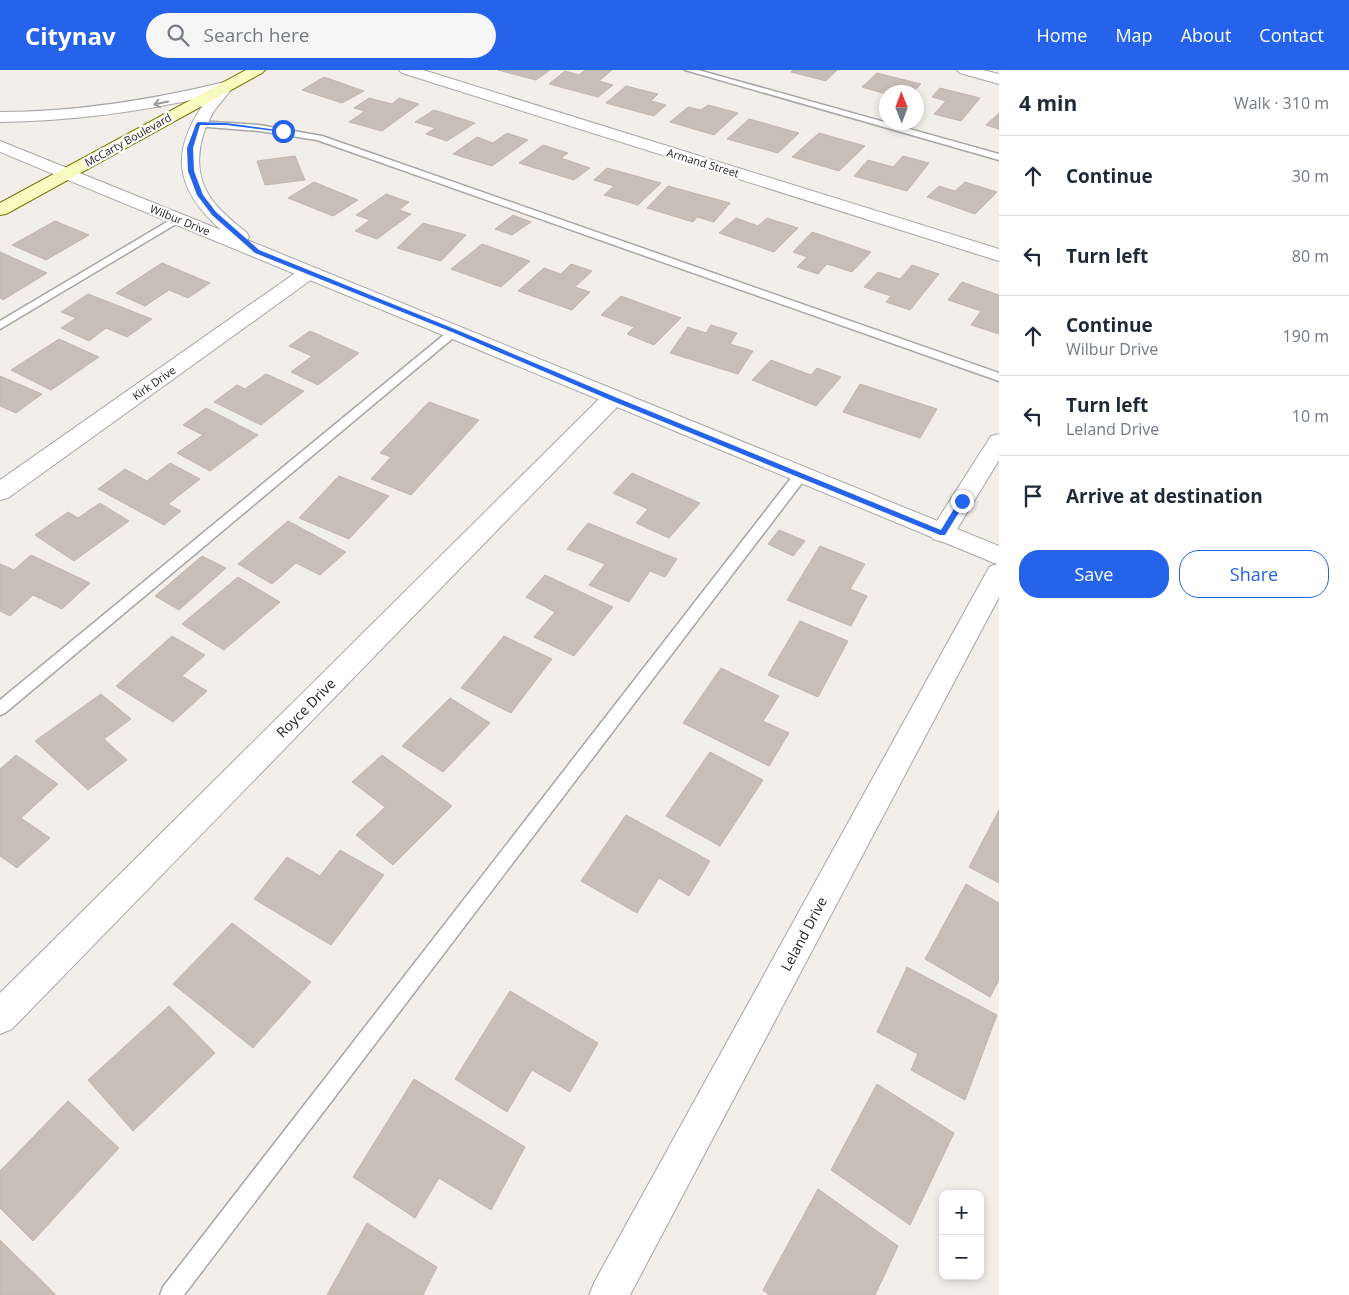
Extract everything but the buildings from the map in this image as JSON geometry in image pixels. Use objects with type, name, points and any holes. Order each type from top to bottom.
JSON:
[{"type":"main road","name":"McCarty Boulevard","points":[[0,210],[257,70]]},
{"type":"street","name":"Armand Street","points":[[407,70],[999,256]]},
{"type":"street","points":[[965,70],[999,79]]},
{"type":"street","points":[[0,117],[37,118],[117,111],[162,103],[225,87]]},
{"type":"street","points":[[225,87],[207,107],[198,124],[190,148],[191,171],[200,195],[214,214],[257,252]]},
{"type":"street","name":"Wilbur Drive","points":[[0,146],[308,273],[455,331],[800,476],[999,556]]},
{"type":"street","name":"Kirk Drive","points":[[0,492],[308,273]]},
{"type":"street","name":"Royce Drive","points":[[0,1018],[613,398]]},
{"type":"street","points":[[942,533],[999,442]]},
{"type":"street","name":"Leland Drive","points":[[609,1295],[999,573]]},
{"type":"lane","points":[[689,70],[999,157]]},
{"type":"lane","points":[[198,124],[226,124],[283,131],[319,138],[999,377]]},
{"type":"lane","points":[[0,326],[177,219]]},
{"type":"lane","points":[[0,709],[455,331]]},
{"type":"lane","points":[[171,1295],[800,476]]},
{"type":"route","points":[[283,131],[226,124],[198,124],[190,148],[191,171],[200,195],[214,214],[257,252],[455,331],[800,476],[942,533],[962,501]]}]
